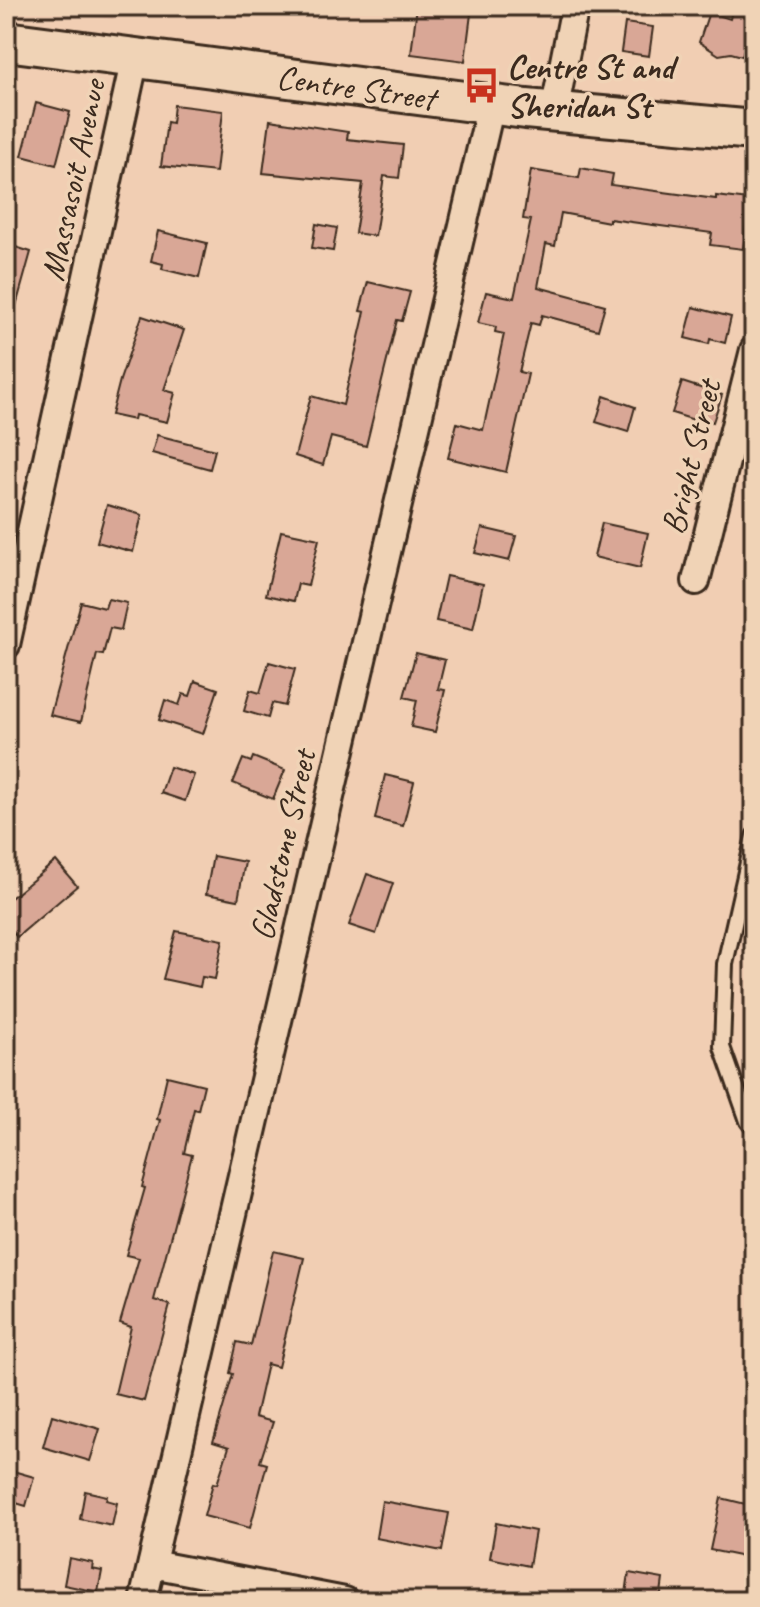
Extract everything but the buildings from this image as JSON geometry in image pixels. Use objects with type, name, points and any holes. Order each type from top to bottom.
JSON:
[{"type":"main road","name":"Centre Street","points":[[6,41],[491,105],[754,130]]},
{"type":"street","points":[[554,112],[575,6]]},
{"type":"street","name":"Massasoit Avenue","points":[[6,645],[135,58]]},
{"type":"street","name":"Gladstone Street","points":[[143,1601],[491,105]]},
{"type":"street","name":"Bright Street","points":[[696,581],[754,350]]},
{"type":"street","points":[[152,1564],[345,1601]]},
{"type":"lane","points":[[754,836],[725,964],[722,1047],[748,1121],[754,1129]]},
{"type":"shaded area","points":[[13,6],[117,6],[113,19]]},
{"type":"place","name":"Centre St and Sheridan St","points":[[481,86]]}]
